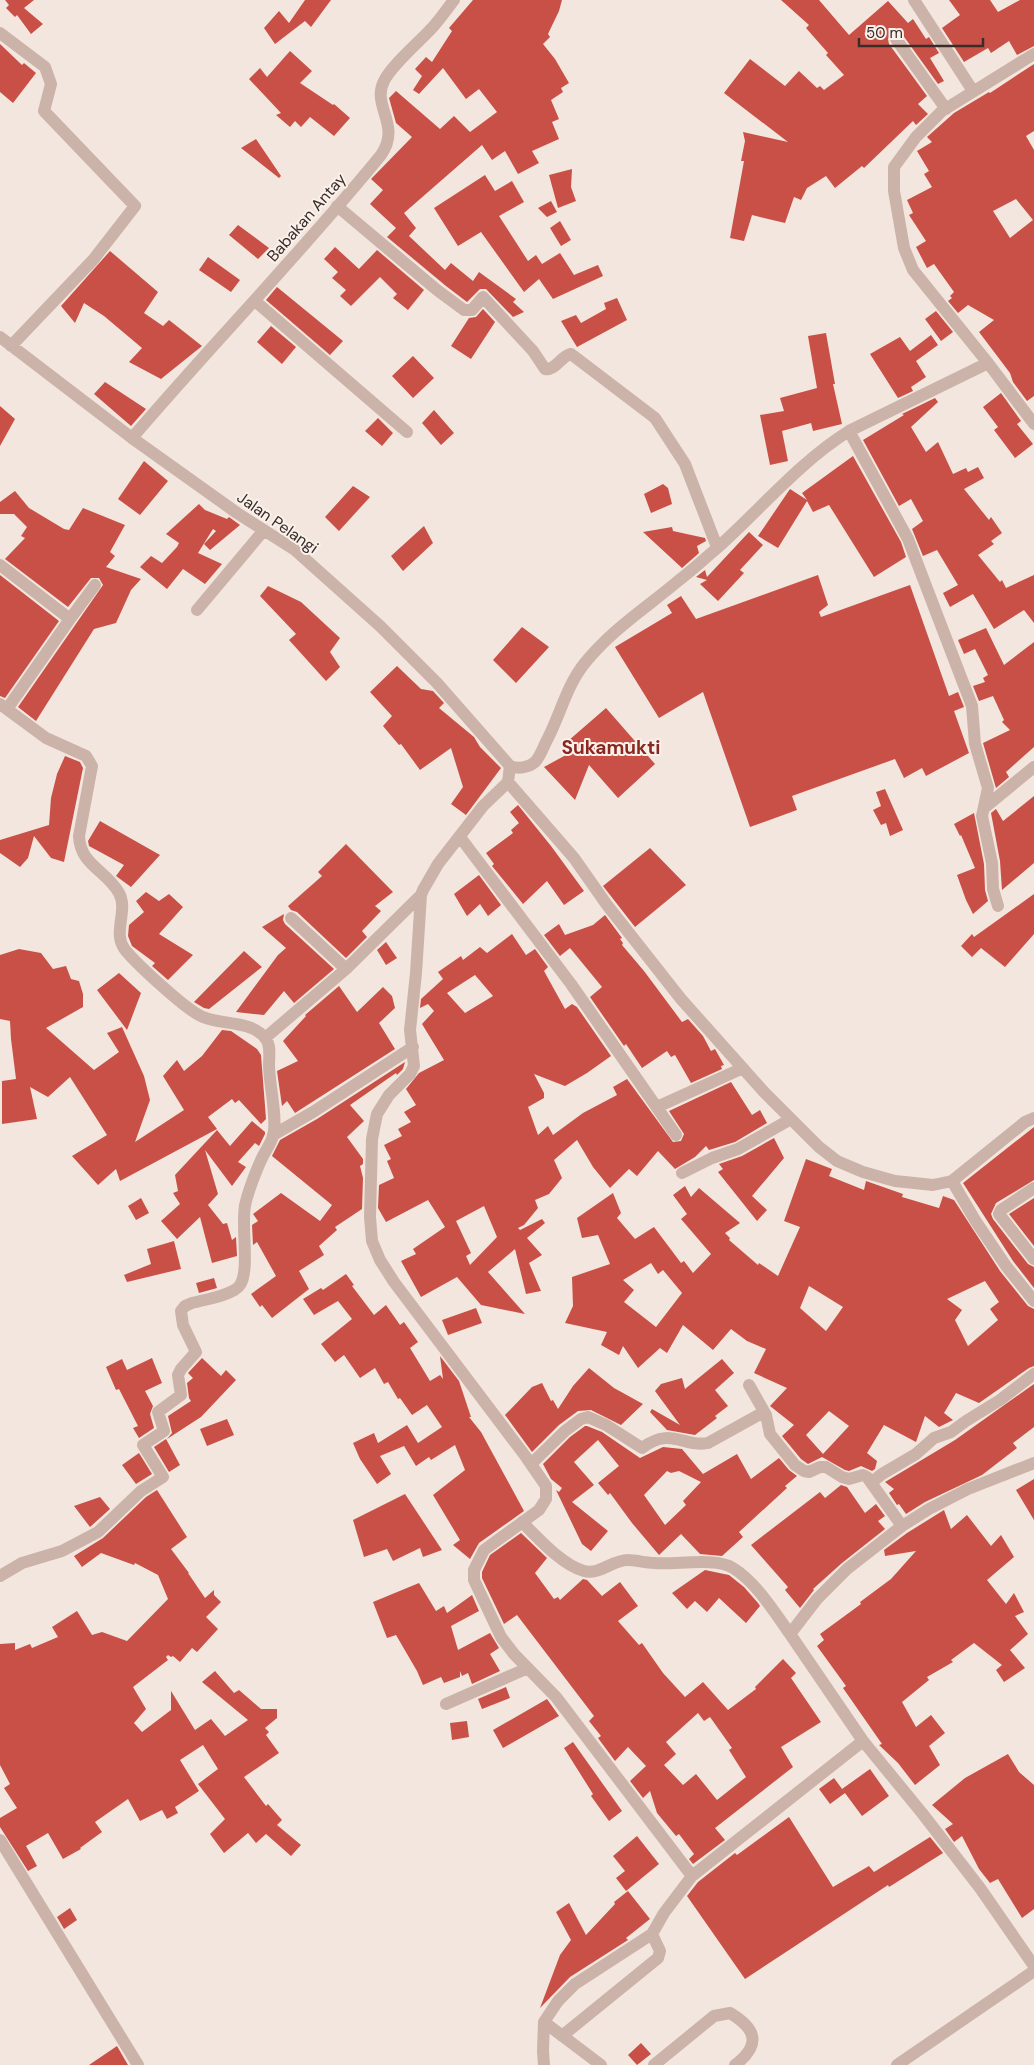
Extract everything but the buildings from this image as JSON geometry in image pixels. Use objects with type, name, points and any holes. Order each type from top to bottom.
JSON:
[{"type":"street","name":"Babakan Antay","points":[[132,438],[175,387],[255,301],[387,146],[389,139],[388,128],[381,90],[384,81],[432,28],[454,0]]},
{"type":"street","points":[[914,0],[974,91]]},
{"type":"street","points":[[0,33],[44,67],[51,84],[44,111],[135,206],[93,260],[11,346]]},
{"type":"street","points":[[896,39],[946,109]]},
{"type":"street","points":[[1034,54],[946,109],[916,137],[894,167],[894,191],[904,248],[913,270],[988,363],[1034,424]]},
{"type":"street","points":[[337,206],[437,290],[464,310],[472,310],[482,297],[534,351],[545,369],[552,368],[565,355],[571,354],[654,418],[685,464],[718,547]]},
{"type":"street","points":[[255,301],[407,432]]},
{"type":"street","name":"Jalan Pelangi","points":[[0,337],[132,438],[237,513],[295,550],[380,626],[437,683],[510,766]]},
{"type":"street","points":[[265,1038],[346,968],[421,895],[438,864],[483,806],[508,782],[510,766],[515,768],[529,766],[536,760],[549,736],[576,674],[606,640],[638,611],[678,582],[718,547],[795,472],[830,443],[849,431],[988,363]]},
{"type":"street","points":[[849,431],[908,539],[972,706],[975,744],[988,788],[982,816],[992,863],[993,890],[998,906]]},
{"type":"street","points":[[197,610],[264,530]]},
{"type":"street","points":[[0,565],[70,619]]},
{"type":"street","points":[[0,1576],[22,1563],[62,1551],[98,1532],[141,1491],[164,1477],[144,1445],[164,1431],[158,1412],[181,1395],[178,1375],[196,1352],[183,1324],[181,1311],[185,1306],[192,1303],[235,1290],[241,1284],[244,1267],[243,1220],[245,1204],[262,1158],[273,1135],[268,1044],[265,1038],[254,1030],[215,1021],[195,1013],[152,977],[125,950],[119,934],[122,902],[120,894],[88,861],[79,845],[92,766],[90,759],[78,751],[46,738],[3,707],[95,585]]},
{"type":"street","points":[[984,808],[1034,768]]},
{"type":"street","points":[[508,782],[574,858],[607,905],[681,999],[791,1119],[819,1147],[837,1161],[863,1172],[895,1181],[933,1185],[952,1181],[1018,1127],[1034,1118]]},
{"type":"street","points":[[460,836],[571,984],[676,1135]]},
{"type":"street","points":[[421,895],[410,1030],[414,1060],[412,1070],[384,1102],[377,1114],[374,1126],[370,1217],[372,1241],[380,1260],[394,1282],[546,1486],[546,1499],[539,1510],[484,1550],[474,1570],[474,1580],[501,1637],[556,1697],[692,1876]]},
{"type":"street","points":[[291,918],[346,968]]},
{"type":"street","points":[[273,1135],[313,1112],[413,1047]]},
{"type":"street","points":[[657,1107],[743,1068]]},
{"type":"street","points":[[682,1174],[712,1158],[738,1149],[791,1119]]},
{"type":"street","points":[[952,1181],[1006,1266],[1034,1301]]},
{"type":"street","points":[[1034,1188],[1001,1210],[999,1214],[1034,1259]]},
{"type":"street","points":[[872,1482],[916,1454],[934,1438],[952,1432],[966,1420],[1000,1400],[1034,1374]]},
{"type":"street","points":[[749,1385],[764,1412],[770,1434],[795,1465],[804,1472],[826,1467],[849,1479],[863,1475],[872,1482],[902,1526]]},
{"type":"street","points":[[531,1464],[565,1431],[581,1419],[588,1417],[606,1425],[642,1448],[650,1443],[668,1438],[677,1438],[701,1444],[708,1443],[764,1412]]},
{"type":"street","points":[[790,1634],[817,1599],[848,1569],[902,1526],[929,1509],[968,1489],[1034,1462]]},
{"type":"street","points":[[522,1522],[567,1563],[591,1572],[619,1561],[628,1560],[654,1563],[712,1563],[732,1568],[765,1600],[863,1741],[980,1888],[1034,1966]]},
{"type":"street","points":[[446,1704],[528,1668]]},
{"type":"street","points":[[544,2065],[544,2022],[558,2001],[575,1984],[652,1934],[664,1912],[692,1876],[863,1741]]},
{"type":"street","points":[[0,1840],[138,2065]]},
{"type":"street","points":[[562,2036],[658,1958],[660,1950],[652,1934]]},
{"type":"street","points":[[898,2065],[1034,1971]]},
{"type":"street","points":[[654,2065],[714,2016],[730,2013],[740,2018],[753,2034],[753,2042],[749,2052],[735,2065]]},
{"type":"street","points":[[544,2022],[601,2065]]},
{"type":"district","name":"Sukamukti","points":[[611,747]]}]
